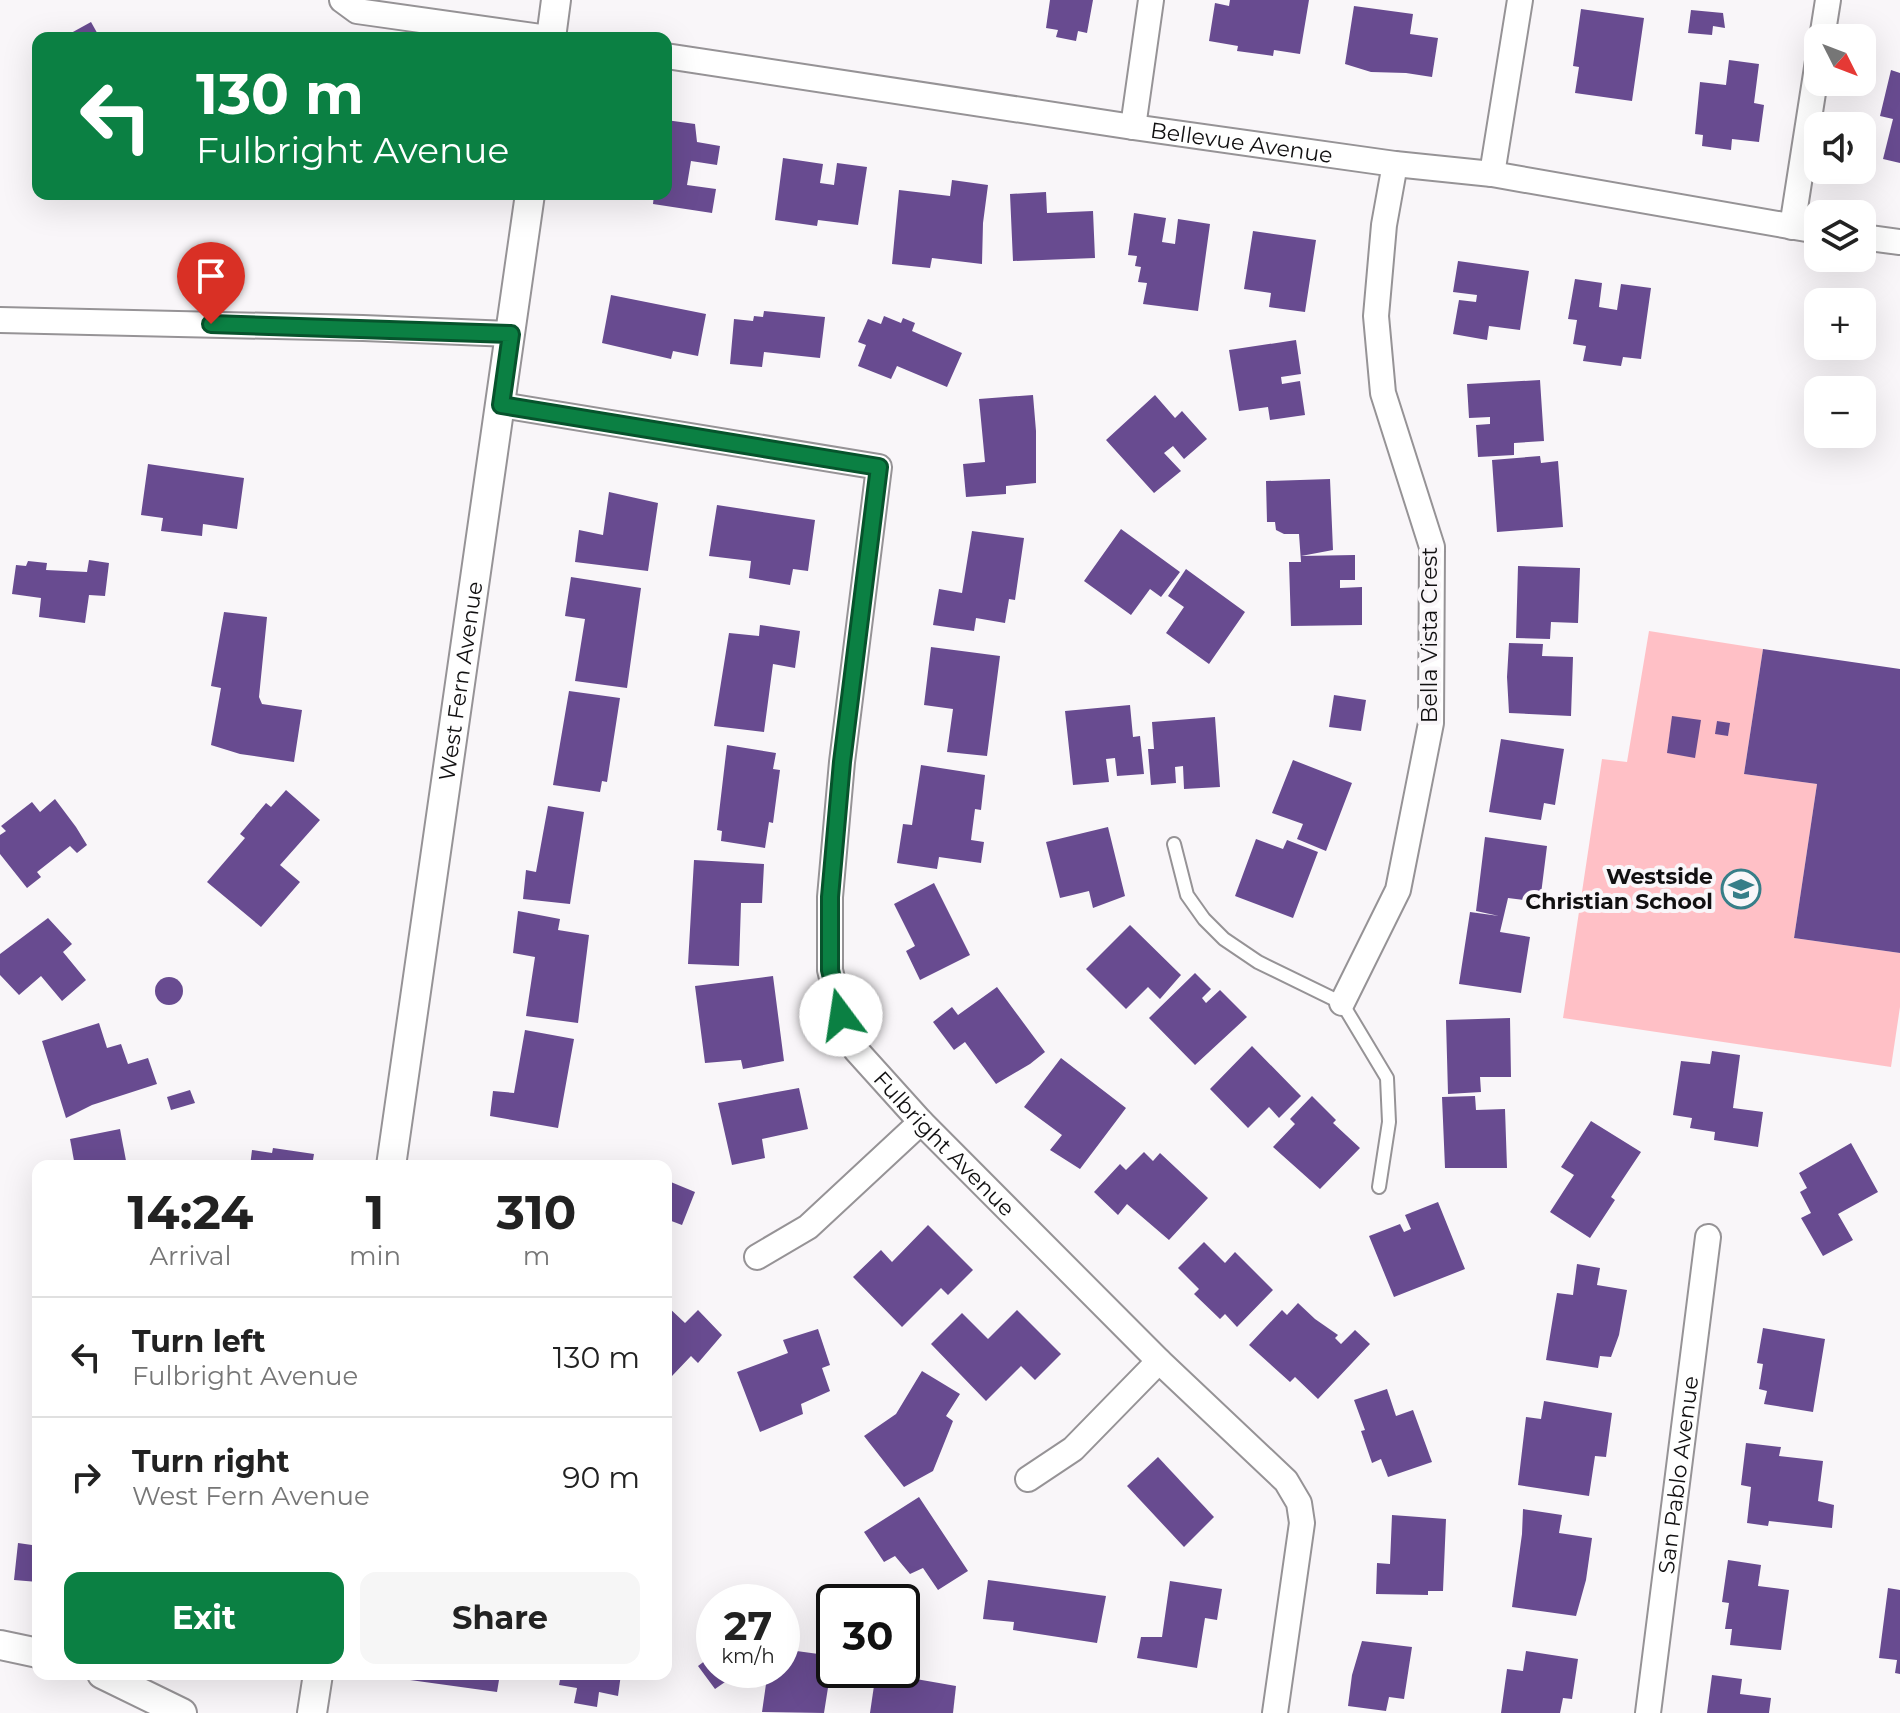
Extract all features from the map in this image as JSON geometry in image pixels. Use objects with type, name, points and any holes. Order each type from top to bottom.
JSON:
[{"type":"street","points":[[342,0],[357,11],[506,32]]},
{"type":"street","points":[[550,32],[556,0]]},
{"type":"street","points":[[1133,127],[1151,0]]},
{"type":"street","points":[[1492,174],[1520,0]]},
{"type":"street","points":[[1824,24],[1828,0]]},
{"type":"street","name":"Bellevue Avenue","points":[[672,57],[1133,127],[1395,164],[1492,174],[1804,229]]},
{"type":"street","points":[[1792,227],[1813,96]]},
{"type":"street","name":"Bella Vista Crest","points":[[1342,1003],[1398,890],[1431,723],[1432,547],[1383,393],[1376,316],[1384,225],[1395,164]]},
{"type":"street","name":"West Fern Avenue","points":[[392,1160],[529,200]]},
{"type":"street","points":[[1876,239],[1900,242]]},
{"type":"street","points":[[0,320],[511,334]]},
{"type":"street","name":"Fulbright Avenue","points":[[501,405],[879,467],[842,762],[830,897],[830,970],[841,1015],[856,1050],[921,1122],[1159,1361],[1286,1481],[1299,1503],[1302,1523],[1275,1713]]},
{"type":"street","points":[[757,1257],[808,1227],[921,1122]]},
{"type":"street","name":"San Pablo Avenue","points":[[1648,1713],[1708,1237]]},
{"type":"street","points":[[1028,1479],[1073,1449],[1159,1361]]},
{"type":"street","points":[[0,1645],[32,1652]]},
{"type":"street","points":[[114,1680],[182,1713]]},
{"type":"street","points":[[312,1713],[317,1680]]},
{"type":"lane","points":[[1174,844],[1187,895],[1204,919],[1224,939],[1258,962],[1342,1003],[1387,1078],[1389,1122],[1379,1187]]},
{"type":"shaded area","name":"Westside Christian School","points":[[1649,631],[1763,649],[1744,774],[1817,784],[1794,938],[1900,953],[1900,1007],[1891,1067],[1563,1018],[1602,759],[1627,762]]},
{"type":"building","points":[[1050,0],[1093,0],[1087,33],[1078,31],[1076,41],[1056,37],[1058,30],[1046,28]]},
{"type":"building","points":[[1230,0],[1309,0],[1300,54],[1274,50],[1273,56],[1237,51],[1238,46],[1209,41],[1215,3],[1229,6]]},
{"type":"building","points":[[1354,6],[1413,14],[1410,34],[1438,38],[1432,77],[1371,72],[1345,64]]},
{"type":"building","points":[[1581,9],[1644,18],[1632,101],[1575,93],[1579,67],[1573,66]]},
{"type":"building","points":[[1691,10],[1723,13],[1725,28],[1713,26],[1712,35],[1688,33]]},
{"type":"building","points":[[91,22],[97,32],[73,32]]},
{"type":"building","points":[[1729,60],[1759,64],[1754,103],[1764,105],[1759,142],[1732,139],[1731,150],[1702,146],[1703,135],[1695,134],[1700,82],[1726,85]]},
{"type":"building","points":[[1891,70],[1900,73],[1900,163],[1883,159],[1893,119],[1880,116]]},
{"type":"building","points":[[672,121],[695,124],[697,142],[720,146],[717,165],[691,161],[687,185],[716,189],[712,213],[653,204],[653,200],[672,200]]},
{"type":"building","points":[[783,158],[823,164],[820,183],[834,185],[837,163],[867,167],[858,225],[818,220],[817,226],[775,220]]},
{"type":"building","points":[[952,180],[988,185],[982,264],[932,258],[930,268],[892,264],[899,190],[950,196]]},
{"type":"building","points":[[1046,192],[1047,213],[1093,211],[1095,258],[1013,261],[1010,194]]},
{"type":"building","points":[[1134,213],[1166,218],[1162,242],[1175,244],[1178,219],[1210,224],[1198,311],[1143,304],[1147,283],[1138,282],[1141,267],[1135,266],[1137,256],[1128,255]]},
{"type":"building","points":[[1253,231],[1316,240],[1305,312],[1269,307],[1271,293],[1244,289]]},
{"type":"building","points":[[1458,261],[1529,271],[1520,330],[1489,326],[1487,340],[1453,334],[1459,300],[1476,302],[1477,295],[1453,292]]},
{"type":"building","points":[[1575,279],[1602,283],[1599,307],[1617,310],[1621,284],[1651,288],[1641,359],[1623,357],[1621,366],[1583,361],[1586,346],[1573,344],[1577,320],[1568,319]]},
{"type":"building","points":[[611,295],[706,314],[698,356],[673,351],[671,359],[602,343]]},
{"type":"building","points":[[764,311],[825,317],[820,358],[764,352],[762,367],[730,364],[734,319],[753,321],[754,316],[763,317]]},
{"type":"building","points":[[884,316],[901,323],[903,318],[915,323],[912,331],[962,353],[947,387],[897,366],[891,379],[858,366],[866,345],[858,342],[868,319],[881,324]]},
{"type":"building","points":[[1296,340],[1301,374],[1281,377],[1282,384],[1300,381],[1305,415],[1270,420],[1268,407],[1239,411],[1229,350]]},
{"type":"building","points":[[1540,380],[1544,441],[1514,443],[1514,455],[1478,457],[1476,425],[1490,424],[1490,417],[1469,418],[1467,384]]},
{"type":"building","points":[[1033,395],[1036,483],[1006,486],[1006,494],[966,497],[963,464],[985,462],[979,399]]},
{"type":"building","points":[[1155,395],[1175,418],[1182,411],[1207,439],[1184,459],[1173,446],[1164,453],[1181,471],[1154,493],[1106,440]]},
{"type":"building","points":[[1540,456],[1541,463],[1558,461],[1563,527],[1497,532],[1492,460]]},
{"type":"building","points":[[148,464],[244,478],[237,529],[203,524],[202,536],[161,531],[163,518],[141,515]]},
{"type":"building","points":[[1330,479],[1333,550],[1301,556],[1355,555],[1355,580],[1340,580],[1340,588],[1362,587],[1362,625],[1291,626],[1289,562],[1301,562],[1299,534],[1284,534],[1276,530],[1275,522],[1267,522],[1266,481]]},
{"type":"building","points":[[609,492],[658,503],[648,571],[575,562],[579,530],[603,535]]},
{"type":"building","points":[[717,505],[815,520],[808,571],[793,569],[790,585],[749,578],[751,561],[709,556]]},
{"type":"building","points":[[1121,529],[1180,572],[1161,597],[1150,589],[1131,615],[1084,581]]},
{"type":"building","points":[[972,531],[1024,538],[1015,600],[1009,599],[1005,623],[976,618],[974,631],[933,625],[939,589],[962,593]]},
{"type":"building","points":[[89,560],[109,563],[105,596],[89,595],[85,623],[39,617],[41,598],[12,594],[16,565],[26,566],[28,561],[47,563],[46,570],[87,572]]},
{"type":"building","points":[[1518,566],[1580,568],[1578,623],[1551,622],[1550,639],[1516,638]]},
{"type":"building","points":[[1186,569],[1245,612],[1209,664],[1166,633],[1184,607],[1168,596]]},
{"type":"building","points":[[571,577],[641,588],[627,688],[575,681],[585,619],[565,616]]},
{"type":"building","points":[[224,612],[267,617],[259,697],[262,704],[302,710],[294,762],[240,754],[211,745],[221,688],[211,686]]},
{"type":"building","points":[[760,625],[800,631],[795,668],[773,664],[764,732],[714,726],[729,633],[759,636]]},
{"type":"building","points":[[1509,643],[1543,644],[1542,656],[1573,657],[1571,716],[1509,713]]},
{"type":"building","points":[[931,647],[1000,656],[987,756],[947,752],[953,709],[924,705]]},
{"type":"building","points":[[1763,649],[1900,669],[1900,953],[1794,938],[1817,784],[1744,774]]},
{"type":"building","points":[[569,691],[620,698],[607,782],[602,781],[600,792],[553,785]]},
{"type":"building","points":[[1334,695],[1366,700],[1361,731],[1329,727]]},
{"type":"building","points":[[1130,705],[1133,737],[1140,736],[1144,774],[1117,776],[1115,758],[1106,759],[1109,782],[1073,785],[1065,711]]},
{"type":"building","points":[[1672,716],[1701,720],[1695,758],[1667,753]]},
{"type":"building","points":[[1215,717],[1220,787],[1184,789],[1183,766],[1175,767],[1176,783],[1151,785],[1148,749],[1154,749],[1152,722]]},
{"type":"building","points":[[1717,721],[1730,723],[1728,736],[1715,734]]},
{"type":"building","points":[[1501,739],[1564,749],[1555,805],[1544,803],[1541,820],[1489,812]]},
{"type":"building","points":[[727,745],[776,753],[773,769],[780,770],[773,823],[769,822],[765,848],[721,841],[722,831],[717,830]]},
{"type":"building","points":[[1293,760],[1352,783],[1326,851],[1297,839],[1303,824],[1272,813]]},
{"type":"building","points":[[921,765],[985,775],[981,810],[975,809],[971,840],[984,842],[981,863],[939,857],[937,869],[897,863],[903,824],[912,825]]},
{"type":"building","points":[[286,790],[320,820],[280,865],[300,882],[261,927],[207,882],[245,838],[240,834],[266,803],[271,807]]},
{"type":"building","points":[[55,799],[87,845],[77,853],[70,846],[37,872],[41,877],[27,888],[0,854],[0,835],[6,831],[1,826],[32,802],[40,812]]},
{"type":"building","points":[[548,806],[584,812],[570,904],[523,899],[526,870],[536,872]]},
{"type":"building","points":[[1108,827],[1125,896],[1093,908],[1089,891],[1060,898],[1046,842]]},
{"type":"building","points":[[1485,837],[1547,846],[1540,902],[1508,898],[1500,932],[1530,937],[1521,993],[1459,984],[1470,912],[1499,916],[1476,911]]},
{"type":"building","points":[[1256,839],[1283,849],[1287,840],[1318,852],[1293,918],[1235,896]]},
{"type":"building","points":[[694,860],[764,864],[762,903],[741,903],[739,966],[688,964]]},
{"type":"building","points":[[934,883],[970,955],[920,980],[906,951],[915,946],[894,904]]},
{"type":"building","points":[[518,911],[560,919],[558,930],[589,935],[578,1023],[526,1016],[535,957],[513,953]]},
{"type":"building","points":[[48,918],[72,944],[63,952],[86,980],[62,1001],[41,976],[19,995],[0,975],[0,954]]},
{"type":"building","points":[[1130,925],[1181,975],[1160,999],[1148,987],[1126,1009],[1086,969]]},
{"type":"building","points":[[1195,973],[1211,989],[1202,998],[1206,1003],[1220,990],[1247,1017],[1195,1065],[1149,1018]]},
{"type":"building","points":[[773,976],[784,1061],[743,1069],[741,1060],[705,1063],[695,986]]},
{"type":"building","points":[[169,977],[179,981],[183,991],[179,1001],[169,1005],[159,1001],[155,991],[159,981]]},
{"type":"building","points":[[997,987],[1045,1052],[996,1084],[965,1042],[954,1050],[933,1022],[952,1007],[958,1015]]},
{"type":"building","points":[[1510,1018],[1511,1077],[1480,1077],[1481,1092],[1448,1094],[1446,1020]]},
{"type":"building","points":[[99,1023],[107,1048],[121,1044],[128,1064],[148,1058],[157,1084],[92,1105],[66,1118],[42,1041]]},
{"type":"building","points":[[525,1030],[574,1039],[558,1128],[490,1116],[493,1091],[514,1093]]},
{"type":"building","points":[[1252,1046],[1301,1096],[1279,1118],[1269,1107],[1248,1128],[1210,1089]]},
{"type":"building","points":[[1712,1051],[1740,1055],[1733,1108],[1763,1112],[1758,1147],[1714,1140],[1715,1132],[1690,1128],[1692,1118],[1673,1115],[1681,1061],[1710,1064]]},
{"type":"building","points":[[1061,1058],[1126,1108],[1080,1169],[1050,1150],[1062,1135],[1024,1107]]},
{"type":"building","points":[[799,1088],[808,1129],[762,1139],[765,1158],[732,1165],[718,1103]]},
{"type":"building","points":[[190,1090],[195,1103],[171,1110],[167,1097]]},
{"type":"building","points":[[1312,1096],[1336,1120],[1333,1123],[1360,1148],[1320,1189],[1273,1147],[1295,1124],[1290,1119]]},
{"type":"building","points":[[1475,1096],[1476,1110],[1505,1109],[1507,1168],[1445,1168],[1442,1097]]},
{"type":"building","points":[[1591,1121],[1641,1152],[1611,1197],[1615,1200],[1590,1238],[1550,1212],[1574,1175],[1561,1167]]},
{"type":"building","points":[[120,1129],[126,1160],[74,1160],[70,1139]]},
{"type":"building","points":[[1851,1143],[1878,1192],[1838,1214],[1853,1240],[1823,1256],[1801,1218],[1811,1213],[1800,1192],[1807,1188],[1799,1173]]},
{"type":"building","points":[[273,1148],[314,1154],[313,1160],[251,1160],[252,1150],[272,1153]]},
{"type":"building","points":[[1144,1152],[1153,1161],[1160,1153],[1208,1198],[1169,1240],[1127,1204],[1118,1215],[1094,1192],[1120,1164],[1126,1170]]},
{"type":"building","points":[[672,1182],[695,1192],[682,1225],[672,1221]]},
{"type":"building","points":[[1438,1202],[1465,1269],[1394,1297],[1369,1236],[1400,1224],[1404,1232],[1411,1229],[1405,1215]]},
{"type":"building","points":[[928,1225],[973,1270],[948,1295],[941,1288],[902,1327],[853,1277],[881,1250],[892,1262]]},
{"type":"building","points":[[1204,1242],[1225,1263],[1235,1252],[1273,1290],[1237,1327],[1225,1314],[1220,1319],[1194,1294],[1199,1289],[1178,1268]]},
{"type":"building","points":[[1577,1264],[1600,1268],[1597,1285],[1627,1290],[1619,1335],[1611,1357],[1600,1356],[1598,1368],[1546,1360],[1557,1293],[1573,1295]]},
{"type":"building","points":[[1298,1303],[1338,1335],[1335,1338],[1341,1344],[1355,1330],[1370,1344],[1318,1399],[1295,1377],[1290,1382],[1249,1345],[1282,1310],[1287,1315]]},
{"type":"building","points":[[698,1310],[722,1335],[698,1363],[691,1356],[672,1376],[672,1311],[685,1323]]},
{"type":"building","points":[[1017,1310],[1061,1354],[1035,1380],[1021,1366],[986,1401],[931,1344],[962,1313],[988,1339]]},
{"type":"building","points":[[1763,1328],[1825,1339],[1813,1412],[1764,1404],[1767,1391],[1759,1389],[1763,1364],[1757,1363]]},
{"type":"building","points":[[818,1329],[830,1365],[822,1368],[830,1391],[801,1404],[803,1414],[760,1432],[737,1372],[788,1353],[783,1340]]},
{"type":"building","points":[[922,1371],[960,1394],[946,1416],[953,1421],[933,1471],[904,1487],[864,1436],[896,1414]]},
{"type":"building","points":[[1387,1389],[1396,1416],[1413,1410],[1432,1462],[1388,1477],[1381,1459],[1372,1463],[1354,1400]]},
{"type":"building","points":[[1544,1401],[1612,1413],[1606,1457],[1595,1456],[1589,1496],[1518,1485],[1526,1417],[1541,1419]]},
{"type":"building","points":[[1746,1443],[1781,1447],[1779,1456],[1823,1461],[1818,1501],[1834,1505],[1832,1528],[1769,1521],[1768,1526],[1747,1523],[1751,1487],[1741,1485]]},
{"type":"building","points":[[1158,1457],[1214,1517],[1184,1547],[1127,1486]]},
{"type":"building","points":[[919,1497],[968,1571],[938,1590],[923,1568],[910,1574],[895,1556],[884,1562],[864,1532]]},
{"type":"building","points":[[1523,1509],[1562,1515],[1559,1533],[1592,1538],[1586,1580],[1576,1616],[1512,1607]]},
{"type":"building","points":[[1392,1515],[1446,1519],[1443,1591],[1428,1591],[1428,1595],[1376,1594],[1377,1563],[1390,1564]]},
{"type":"building","points":[[18,1543],[32,1545],[32,1582],[14,1580]]},
{"type":"building","points":[[1728,1560],[1761,1565],[1758,1586],[1789,1590],[1781,1650],[1730,1645],[1732,1629],[1725,1629],[1729,1603],[1722,1602]]},
{"type":"building","points":[[988,1580],[1106,1596],[1097,1643],[1013,1630],[1014,1622],[983,1619]]},
{"type":"building","points":[[1170,1581],[1222,1589],[1217,1620],[1205,1618],[1197,1668],[1137,1658],[1141,1637],[1162,1637]]},
{"type":"building","points":[[1888,1588],[1900,1590],[1900,1674],[1895,1673],[1897,1660],[1879,1658]]},
{"type":"building","points":[[1362,1641],[1412,1647],[1404,1699],[1389,1697],[1386,1711],[1348,1706],[1352,1675]]},
{"type":"building","points":[[800,1651],[816,1654],[816,1688],[828,1688],[824,1713],[762,1712],[765,1688],[800,1688]]},
{"type":"building","points":[[1526,1651],[1578,1659],[1572,1699],[1563,1698],[1560,1713],[1501,1713],[1507,1669],[1523,1671]]},
{"type":"building","points":[[1712,1675],[1742,1679],[1740,1694],[1771,1698],[1769,1713],[1707,1713]]},
{"type":"building","points":[[410,1680],[499,1680],[497,1692]]},
{"type":"building","points":[[560,1680],[620,1680],[618,1696],[599,1692],[597,1707],[574,1703],[577,1688],[559,1685]]},
{"type":"building","points":[[920,1680],[956,1686],[953,1713],[870,1713],[874,1688],[920,1688]]},
{"type":"place","name":"Westside Christian School","points":[[1741,889]]},
{"type":"route","points":[[211,324],[511,334],[501,405],[879,467],[842,762],[830,897],[830,970],[841,1015]]}]
